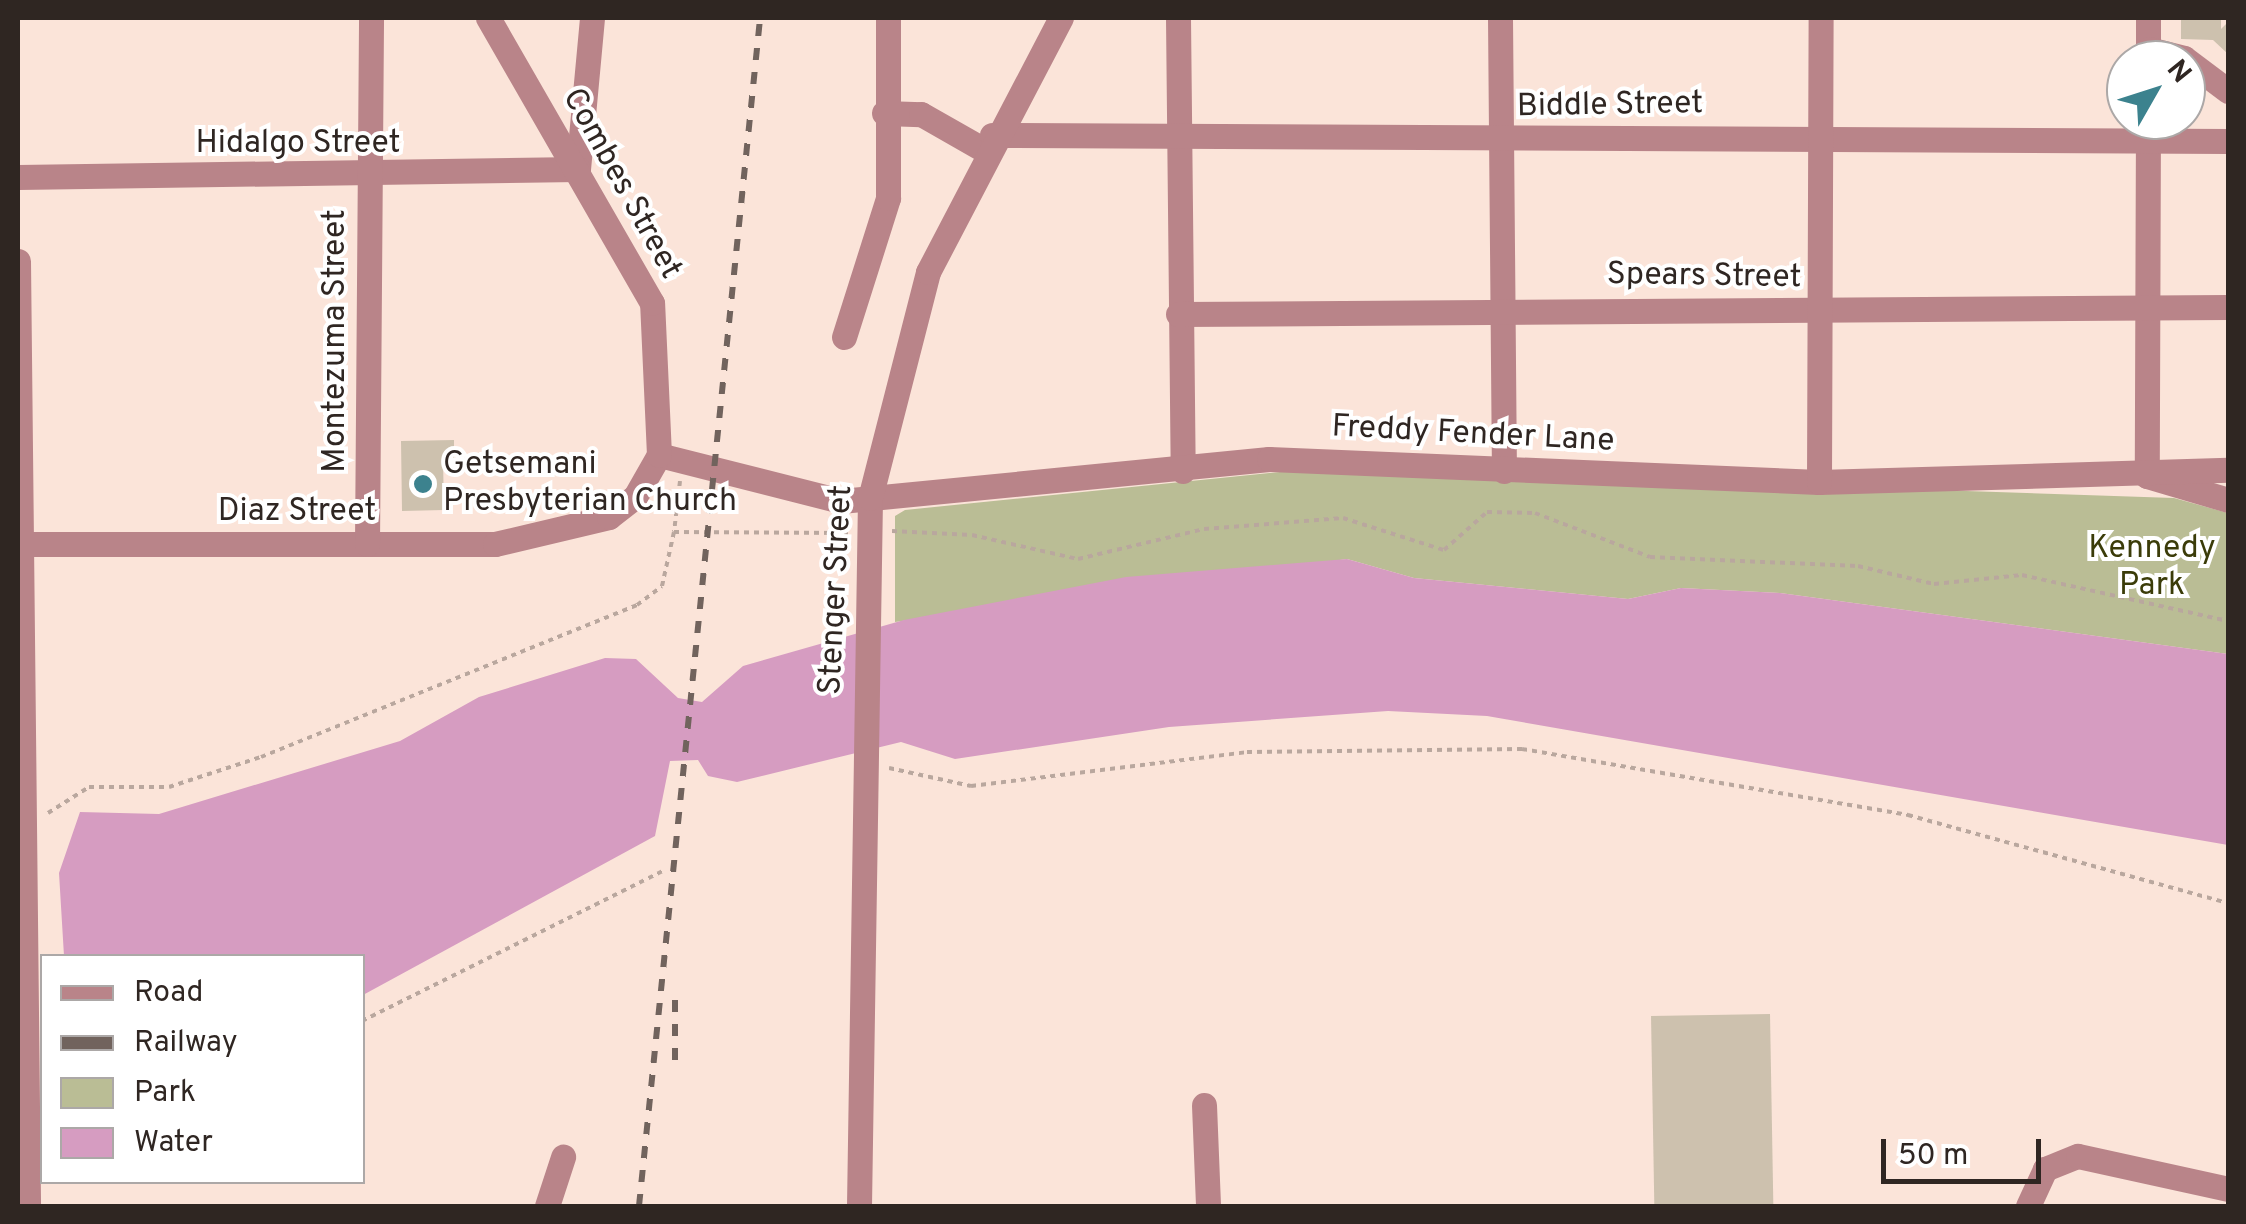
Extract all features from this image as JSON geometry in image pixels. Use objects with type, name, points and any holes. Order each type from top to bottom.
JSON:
[{"type":"street","name":"Montezuma Street","points":[[367,544],[372,18]]},
{"type":"street","name":"Combes Street","points":[[488,18],[652,303],[671,459]]},
{"type":"street","points":[[578,169],[592,18]]},
{"type":"street","points":[[844,336],[888,198],[884,112],[888,18]]},
{"type":"street","name":"Stenger Street","points":[[859,1206],[863,626],[870,498],[928,272],[988,143],[1061,18]]},
{"type":"street","points":[[1178,18],[1178,314],[1183,472]]},
{"type":"street","points":[[1500,18],[1498,307],[1504,471]]},
{"type":"street","points":[[1819,482],[1822,18]]},
{"type":"street","points":[[2206,74],[2228,91]]},
{"type":"street","points":[[884,112],[920,114],[988,143]]},
{"type":"street","name":"Biddle Street","points":[[988,143],[1178,133],[1500,139],[2106,131]]},
{"type":"street","points":[[2148,140],[2146,476],[2228,500]]},
{"type":"street","name":"Hidalgo Street","points":[[18,177],[370,176],[578,169]]},
{"type":"street","points":[[18,261],[28,1206]]},
{"type":"street","name":"Spears Street","points":[[1178,314],[1498,307],[2228,308]]},
{"type":"street","name":"Freddy Fender Lane","points":[[671,459],[841,501],[1183,472],[1269,459],[1819,482],[2146,476],[2228,470]]},
{"type":"street","name":"Diaz Street","points":[[19,544],[496,544],[609,517],[671,459]]},
{"type":"street","points":[[1204,1106],[1208,1206]]},
{"type":"street","points":[[2028,1206],[2045,1169],[2078,1156],[2228,1189]]},
{"type":"street","points":[[547,1206],[563,1157]]},
{"type":"path","points":[[24,838],[73,792],[169,786],[261,757],[637,605],[662,586],[674,532],[671,459]]},
{"type":"path","points":[[674,532],[972,535],[1078,559],[1204,530],[1331,517],[1444,550],[1487,512],[1535,512],[1650,558],[1858,566],[1934,584],[2022,575],[2228,621]]},
{"type":"path","points":[[865,769],[904,767],[971,786],[1248,752],[1522,749],[1908,815],[2228,903]]},
{"type":"path","points":[[365,1019],[663,871]]},
{"type":"green space","name":"Kennedy Park","points":[[1309,469],[2174,498],[2228,513],[2228,654],[1780,593],[1681,588],[1628,599],[1414,578],[1347,559],[895,622],[895,516],[905,510]]},
{"type":"water","points":[[1347,559],[1414,578],[1628,599],[1681,588],[1780,593],[2228,654],[2228,845],[1487,716],[1388,711],[1169,727],[955,759],[901,742],[737,782],[708,776],[698,760],[670,761],[655,836],[365,994],[365,954],[64,954],[59,873],[80,812],[159,814],[400,741],[479,697],[605,658],[636,659],[678,698],[702,702],[743,666],[904,620],[1126,577]]},
{"type":"building","points":[[2181,18],[2221,18],[2221,29],[2228,22],[2228,54],[2213,40],[2181,39]]},
{"type":"building","name":"Getsemani Presbyterian Church","points":[[454,440],[454,459],[443,459],[444,510],[402,511],[401,441]]},
{"type":"building","points":[[1770,1014],[1773,1206],[1654,1206],[1651,1016]]},
{"type":"railway","points":[[639,1206],[760,18]]},
{"type":"railway","points":[[675,988],[675,1060]]},
{"type":"place","name":"Getsemani Presbyterian Church","points":[[423,484]]}]
